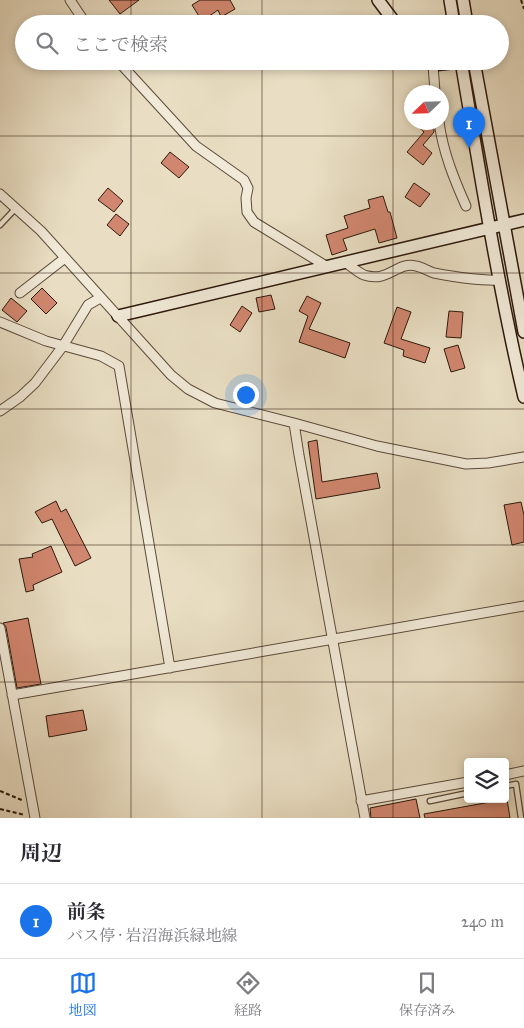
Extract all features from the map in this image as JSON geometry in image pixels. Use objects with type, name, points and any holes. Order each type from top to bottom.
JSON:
[{"type":"main road","points":[[378,0],[389,15]]},
{"type":"main road","points":[[450,0],[452,15]]},
{"type":"main road","points":[[463,0],[466,15]]},
{"type":"main road","points":[[464,70],[490,228],[513,350],[524,397]]},
{"type":"main road","points":[[476,70],[524,332]]},
{"type":"main road","points":[[118,316],[524,220]]},
{"type":"street","points":[[70,0],[80,15]]},
{"type":"street","points":[[126,70],[196,146],[244,180],[248,188],[246,198],[247,212],[254,222],[326,266]]},
{"type":"street","points":[[431,70],[433,85]]},
{"type":"street","points":[[440,130],[442,145],[456,185],[466,206]]},
{"type":"street","points":[[0,194],[41,230],[170,375],[188,389],[215,403],[294,422],[377,446],[466,464],[488,463],[524,457]]},
{"type":"street","points":[[20,293],[65,258]]},
{"type":"street","points":[[344,262],[362,274],[373,277],[383,277],[406,265],[415,265],[432,272],[485,280],[500,280]]},
{"type":"street","points":[[0,411],[20,397],[35,383],[63,346],[88,305],[100,298]]},
{"type":"street","points":[[0,322],[63,346],[101,356],[119,366],[170,668]]},
{"type":"street","points":[[294,422],[364,818]]},
{"type":"street","points":[[12,695],[524,606]]},
{"type":"street","points":[[0,628],[36,818]]},
{"type":"street","points":[[509,774],[524,772]]},
{"type":"street","points":[[362,801],[464,783]]},
{"type":"lane","points":[[0,225],[16,208]]},
{"type":"lane","points":[[509,785],[516,784],[522,811],[521,818]]},
{"type":"lane","points":[[430,801],[464,794]]},
{"type":"path","points":[[521,0],[524,9]]},
{"type":"path","points":[[0,791],[33,805]]},
{"type":"path","points":[[0,809],[26,816]]},
{"type":"building","points":[[109,0],[139,0],[120,14]]},
{"type":"building","points":[[200,0],[230,0],[235,9],[224,15],[220,15],[218,10],[211,15],[198,15],[192,5]]},
{"type":"building","points":[[422,130],[434,130],[423,145],[432,153],[423,165],[407,152],[424,132]]},
{"type":"building","points":[[170,152],[189,167],[179,178],[161,163]]},
{"type":"building","points":[[414,183],[430,194],[420,207],[405,197]]},
{"type":"building","points":[[108,188],[123,201],[114,212],[98,200]]},
{"type":"building","points":[[383,196],[388,212],[390,212],[397,238],[379,243],[375,229],[343,239],[347,250],[332,255],[326,235],[348,228],[344,216],[370,208],[368,200]]},
{"type":"building","points":[[116,214],[129,224],[120,236],[107,225]]},
{"type":"building","points":[[42,288],[57,303],[46,314],[31,299]]},
{"type":"building","points":[[271,295],[275,309],[259,312],[256,298]]},
{"type":"building","points":[[307,296],[321,303],[309,329],[350,343],[345,358],[299,342],[308,316],[299,311]]},
{"type":"building","points":[[11,298],[27,311],[17,322],[2,310]]},
{"type":"building","points":[[242,306],[252,313],[240,332],[230,325]]},
{"type":"building","points":[[397,307],[411,312],[401,339],[430,348],[425,363],[403,356],[404,350],[384,343]]},
{"type":"building","points":[[449,311],[463,312],[461,338],[446,337]]},
{"type":"building","points":[[458,345],[465,368],[451,372],[444,349]]},
{"type":"building","points":[[317,440],[322,482],[377,473],[380,488],[316,499],[308,442]]},
{"type":"building","points":[[56,501],[61,512],[66,509],[91,558],[75,566],[52,519],[42,523],[35,512]]},
{"type":"building","points":[[521,502],[524,515],[524,542],[512,545],[504,505]]},
{"type":"building","points":[[51,546],[62,572],[33,585],[34,590],[26,592],[19,559],[33,557],[32,554]]},
{"type":"building","points":[[28,618],[41,684],[17,688],[6,627],[3,623]]},
{"type":"building","points":[[83,710],[87,730],[49,737],[46,716]]},
{"type":"building","points":[[416,799],[420,818],[371,818],[370,808]]},
{"type":"building","points":[[485,803],[508,803],[510,818],[425,818],[424,814]]},
{"type":"place","name":"前条","points":[[469,148]]}]
